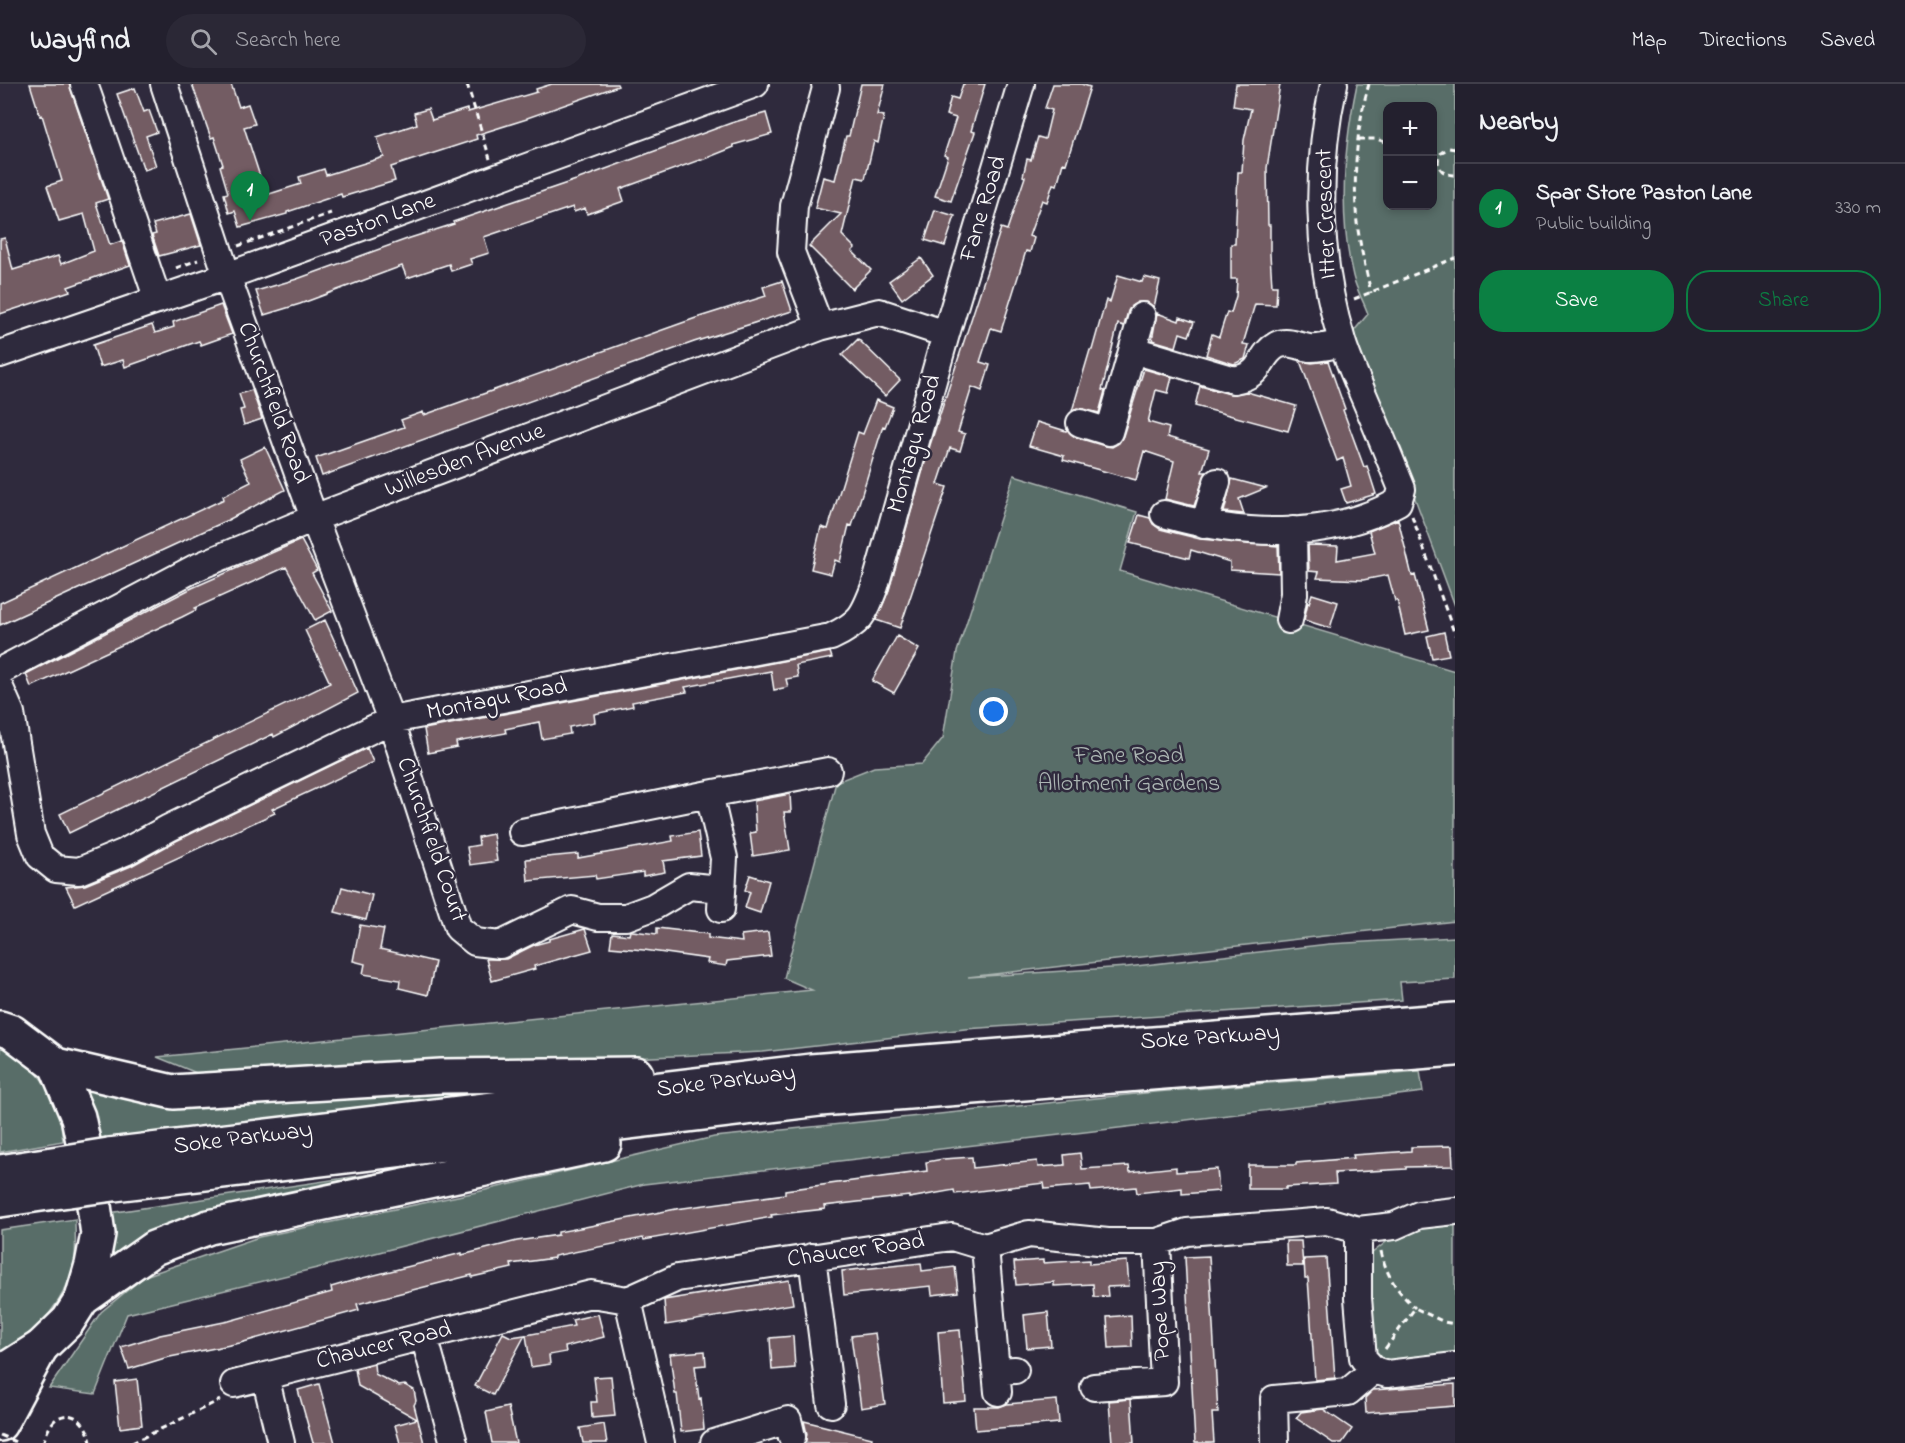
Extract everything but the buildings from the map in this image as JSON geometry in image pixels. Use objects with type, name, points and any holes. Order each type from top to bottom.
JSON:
[{"type":"main road","name":"Soke Parkway","points":[[0,1200],[67,1176],[111,1169],[815,1085],[1455,1020]]},
{"type":"main road","points":[[0,1028],[12,1032],[56,1065],[173,1092],[442,1076],[815,1085]]},
{"type":"main road","name":"Soke Parkway","points":[[815,1085],[1455,1049]]},
{"type":"main road","points":[[0,1373],[41,1347],[68,1321],[82,1299],[98,1234],[89,1170],[78,1117],[56,1065]]},
{"type":"main road","points":[[82,1299],[154,1248],[209,1227],[815,1085]]},
{"type":"main road","name":"Soke Parkway","points":[[0,1172],[67,1176]]},
{"type":"main road","points":[[0,1424],[41,1347]]},
{"type":"street","points":[[84,84],[123,192],[158,300]]},
{"type":"street","name":"Churchfield Road","points":[[164,84],[227,276],[391,720]]},
{"type":"street","name":"Paston Lane","points":[[0,354],[227,276],[755,84]]},
{"type":"street","points":[[820,327],[791,252],[794,206],[826,88],[825,84]]},
{"type":"street","name":"Fane Road","points":[[946,334],[1021,84]]},
{"type":"street","name":"Itter Crescent","points":[[1334,84],[1325,123],[1322,179],[1323,241],[1329,291],[1342,343],[1400,495]]},
{"type":"street","name":"Willesden Avenue","points":[[0,671],[195,568],[315,518],[820,327],[879,312],[946,334]]},
{"type":"street","points":[[1080,423],[1109,432],[1142,316]]},
{"type":"street","name":"Montagu Road","points":[[0,688],[11,713],[31,834],[40,856],[56,869],[79,872],[125,852],[169,828],[391,720],[831,637],[852,627],[866,609],[875,586],[946,334]]},
{"type":"street","points":[[1132,350],[1234,380],[1246,378],[1256,371],[1274,346],[1284,342],[1311,348],[1342,343]]},
{"type":"street","points":[[1204,525],[1217,482]]},
{"type":"street","points":[[1164,514],[1204,525],[1242,531],[1334,527],[1378,513],[1400,495]]},
{"type":"street","points":[[1289,620],[1294,594],[1293,530]]},
{"type":"street","name":"Churchfield Court","points":[[391,720],[458,928],[475,942],[500,945],[572,910],[598,917],[626,917],[653,907],[689,886],[722,899],[724,858],[709,794]]},
{"type":"street","points":[[522,831],[828,771]]},
{"type":"street","points":[[1003,1377],[985,1246],[1029,1234],[1108,1242],[1157,1242],[1187,1232],[1327,1221],[1367,1229],[1394,1226],[1419,1215],[1455,1211]]},
{"type":"street","points":[[1367,1229],[1358,1298],[1363,1358],[1373,1369],[1387,1374],[1455,1366]]},
{"type":"street","name":"Chaucer Road","points":[[234,1384],[591,1294],[628,1299],[677,1278],[952,1237],[985,1246]]},
{"type":"street","name":"Pope Way","points":[[1094,1387],[1164,1382],[1157,1242]]},
{"type":"street","points":[[812,1257],[823,1391]]},
{"type":"street","points":[[628,1299],[661,1443]]},
{"type":"street","points":[[424,1336],[454,1443]]},
{"type":"street","points":[[1275,1443],[1274,1399],[1348,1392],[1373,1369]]},
{"type":"street","points":[[265,1376],[281,1443]]},
{"type":"street","points":[[714,1443],[788,1420],[792,1437]]},
{"type":"path","points":[[467,84],[496,177]]},
{"type":"path","points":[[1369,84],[1356,160],[1358,224],[1371,292]]},
{"type":"path","points":[[1358,139],[1383,141]]},
{"type":"path","points":[[1437,153],[1449,148],[1455,149]]},
{"type":"path","points":[[1441,153],[1438,163],[1440,169],[1448,175],[1455,174]]},
{"type":"path","points":[[1353,291],[1354,299],[1455,258]]},
{"type":"path","points":[[1400,495],[1455,635]]},
{"type":"path","points":[[1367,1229],[1388,1275],[1414,1308],[1443,1322],[1455,1324]]},
{"type":"path","points":[[1373,1369],[1414,1308]]},
{"type":"path","points":[[132,1443],[231,1395],[234,1384]]},
{"type":"path","points":[[43,1443],[51,1424],[57,1418],[66,1416],[76,1417],[83,1423],[90,1432],[91,1443]]},
{"type":"path","points":[[0,1435],[18,1443]]},
{"type":"green space","points":[[1357,84],[1455,84],[1455,606],[1353,332],[1368,314],[1353,276],[1345,229],[1344,180]]},
{"type":"green space","name":"Fane Road Allotment Gardens","points":[[1014,475],[1137,512],[1120,571],[1455,671],[1455,921],[968,977],[1127,967],[1329,944],[1455,937],[1455,979],[1400,982],[1402,1000],[965,1029],[763,1052],[364,1070],[199,1074],[157,1057],[812,990],[784,978],[836,782],[874,767],[922,764],[943,738],[957,652]]},
{"type":"green space","points":[[0,1044],[35,1071],[58,1100],[63,1141],[0,1152]]},
{"type":"green space","points":[[1420,1071],[1423,1092],[644,1184],[127,1314],[95,1394],[49,1388],[101,1312],[145,1276],[259,1237],[477,1192],[714,1137],[1155,1092]]},
{"type":"green space","points":[[85,1080],[519,1088],[522,1095],[98,1143]]},
{"type":"green space","points":[[419,1167],[104,1271],[109,1213]]},
{"type":"green space","points":[[1455,1217],[1455,1359],[1394,1364],[1375,1358],[1366,1258],[1395,1235]]},
{"type":"green space","points":[[75,1219],[75,1257],[65,1289],[48,1315],[0,1361],[0,1230]]},
{"type":"place","name":"Spar Store Paston Lane","points":[[250,221]]}]
